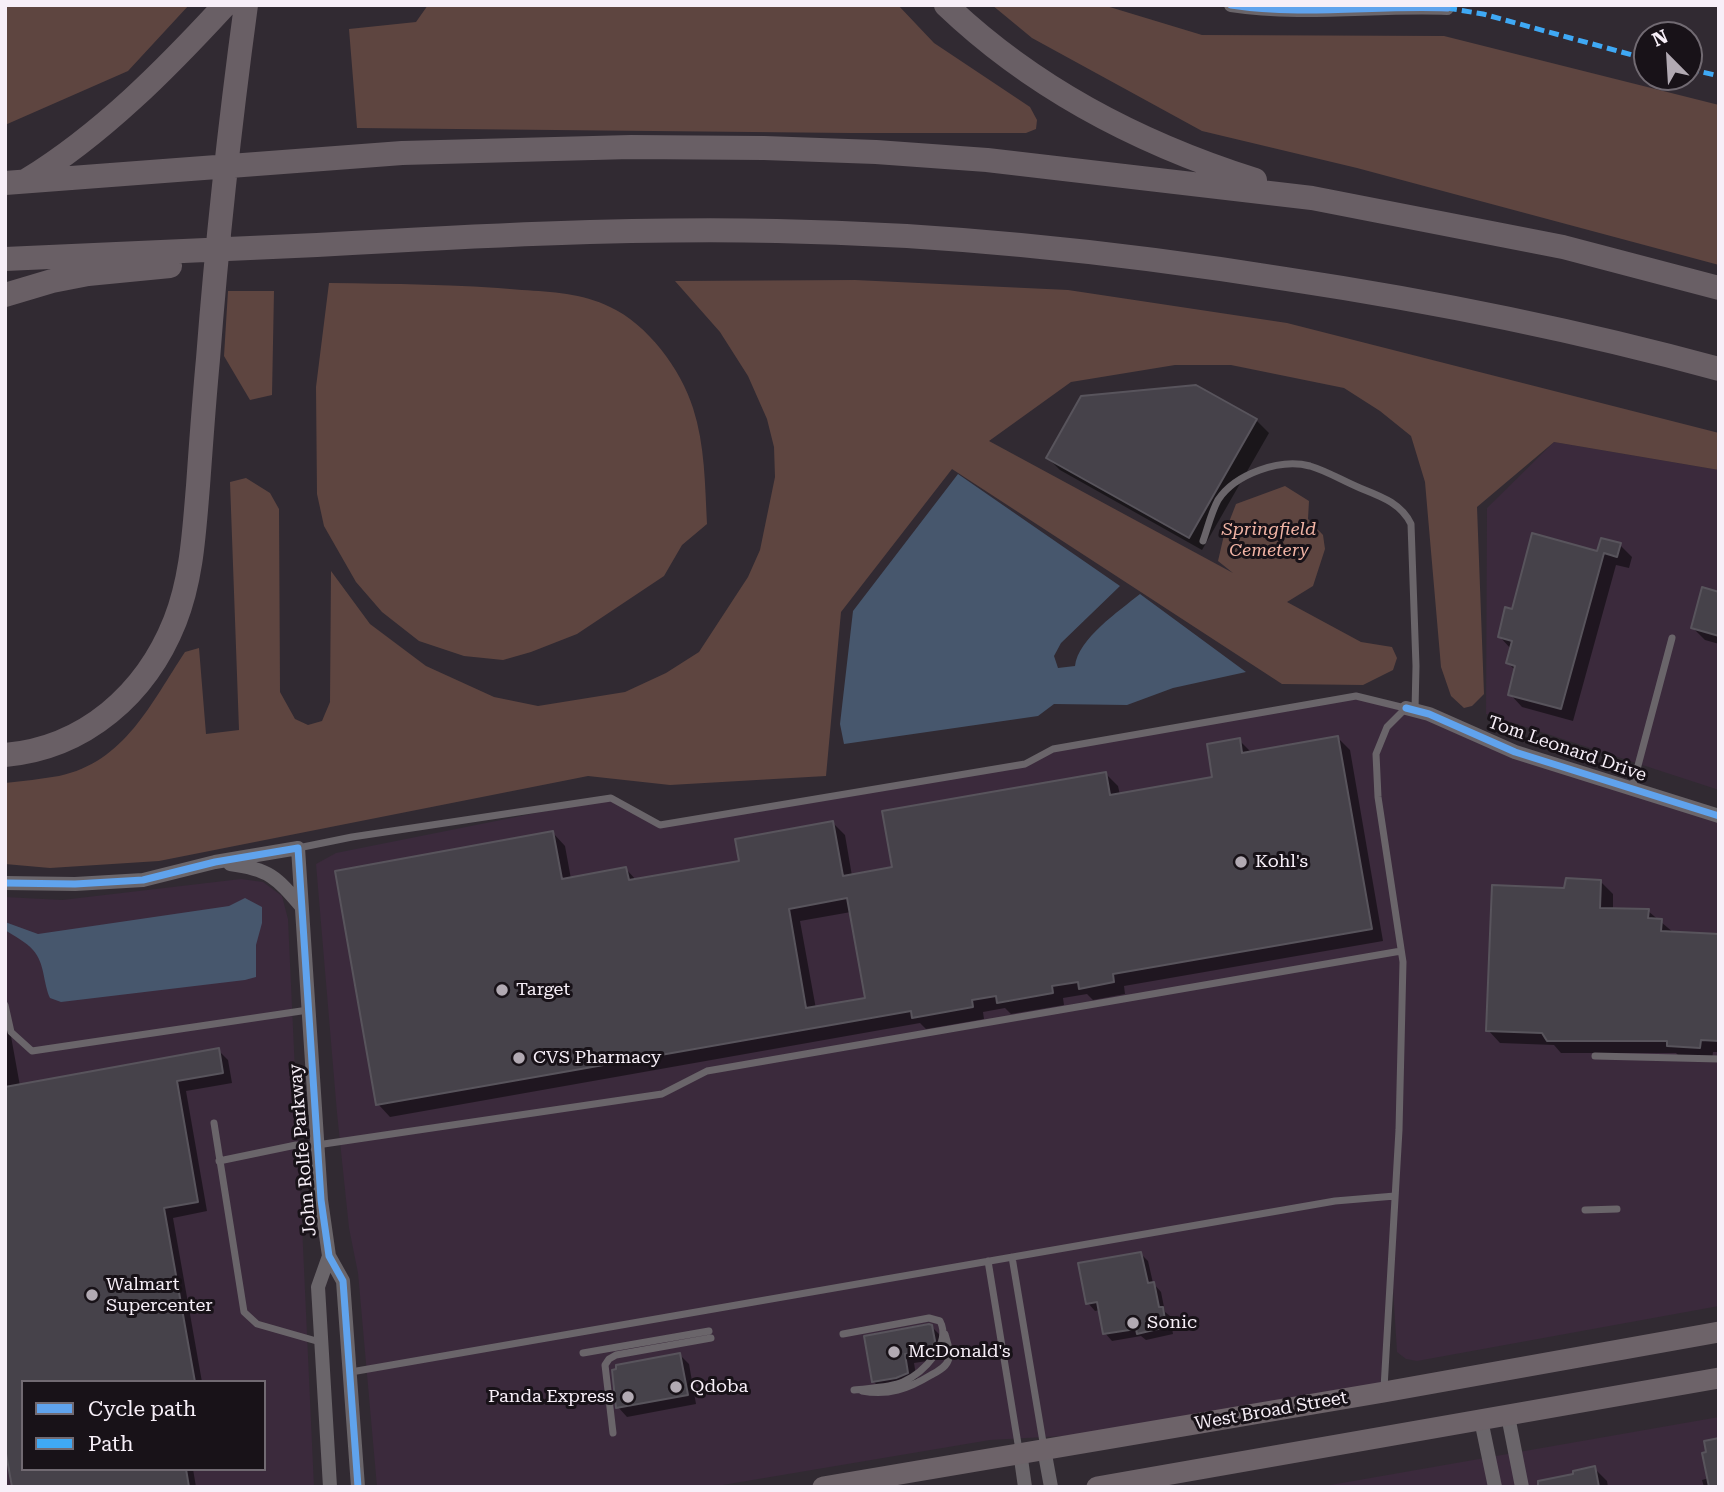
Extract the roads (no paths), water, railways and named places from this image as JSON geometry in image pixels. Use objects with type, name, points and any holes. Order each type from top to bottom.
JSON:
[{"type":"highway","points":[[5,194],[40,172],[109,118],[170,64],[225,5]]},
{"type":"highway","points":[[5,755],[35,751],[59,743],[106,717],[145,677],[175,621],[194,542],[210,328],[246,5]]},
{"type":"highway","points":[[946,5],[994,49],[1049,87],[1111,121],[1181,153],[1312,198]]},
{"type":"highway","points":[[5,183],[401,153],[605,147],[876,152],[987,160],[1312,198],[1563,247],[1719,288]]},
{"type":"highway","points":[[5,259],[550,232],[716,230],[905,236],[1058,248],[1249,273],[1467,309],[1719,369]]},
{"type":"highway","points":[[5,295],[88,274],[147,269],[317,245]]},
{"type":"main road","name":"West Broad Street","points":[[823,1487],[1719,1332]]},
{"type":"main road","points":[[1097,1487],[1719,1378]]},
{"type":"street","points":[[1231,5],[1261,10],[1408,6],[1447,8]]},
{"type":"street","name":"Tom Leonard Drive","points":[[1410,709],[1429,714],[1515,752],[1719,816]]},
{"type":"street","points":[[5,883],[75,884],[143,880],[215,862],[298,848]]},
{"type":"street","name":"John Rolfe Parkway","points":[[298,848],[321,1200],[329,1255],[343,1281],[358,1487]]},
{"type":"street","points":[[215,862],[255,867],[273,876],[301,906]]},
{"type":"street","name":"John Rolfe Parkway","points":[[329,1255],[318,1287],[330,1487]]},
{"type":"street","points":[[1508,1416],[1522,1487]]},
{"type":"street","points":[[1481,1420],[1495,1487]]},
{"type":"street","points":[[1044,1449],[1051,1487]]},
{"type":"street","points":[[1020,1452],[1025,1487]]},
{"type":"lane","points":[[1203,541],[1220,498],[1233,485],[1269,467],[1291,464],[1309,466],[1402,508],[1410,524],[1416,666],[1410,709],[1387,727],[1376,754],[1378,797],[1401,951],[1403,1040],[1384,1392]]},
{"type":"lane","points":[[1632,788],[1672,638]]},
{"type":"lane","points":[[298,848],[352,837],[611,798],[660,825],[1025,764],[1053,749],[1356,696],[1410,709]]},
{"type":"lane","points":[[219,1161],[296,1145],[317,1145],[662,1094],[707,1071],[1401,951]]},
{"type":"lane","points":[[5,1005],[11,1032],[33,1051],[308,1010]]},
{"type":"lane","points":[[1595,1056],[1719,1059]]},
{"type":"lane","points":[[214,1123],[244,1312],[257,1324],[320,1342]]},
{"type":"lane","points":[[351,1371],[1335,1201],[1395,1196]]},
{"type":"lane","points":[[1585,1210],[1617,1209]]},
{"type":"lane","points":[[1012,1257],[1044,1449]]},
{"type":"lane","points":[[988,1261],[1020,1452]]},
{"type":"lane","points":[[843,1334],[929,1318],[940,1321],[944,1329],[950,1354],[948,1363],[941,1370],[909,1388],[873,1394],[854,1390],[903,1382],[922,1368],[934,1354],[944,1339],[944,1329]]},
{"type":"lane","points":[[583,1353],[710,1335],[616,1355],[609,1359],[605,1365],[613,1433]]},
{"type":"water","points":[[958,474],[1120,586],[1061,643],[1054,656],[1058,668],[1075,666],[1083,646],[1091,636],[1140,594],[1246,672],[1173,688],[1127,705],[1054,704],[1038,716],[844,744],[840,724],[853,611]]},
{"type":"water","points":[[245,898],[262,907],[262,923],[256,945],[256,977],[245,980],[61,1002],[50,998],[37,955],[5,930],[5,922],[38,934],[229,906]]},
{"type":"place","name":"Kohl's","points":[[1241,862]]},
{"type":"place","name":"Target","points":[[502,990]]},
{"type":"place","name":"CVS Pharmacy","points":[[519,1058]]},
{"type":"place","name":"Walmart Supercenter","points":[[92,1295]]},
{"type":"place","name":"Sonic","points":[[1133,1323]]},
{"type":"place","name":"McDonald's","points":[[894,1352]]},
{"type":"place","name":"Qdoba","points":[[676,1387]]},
{"type":"place","name":"Panda Express","points":[[628,1397]]},
{"type":"park label","name":"Springfield Cemetery","points":[[1269,540]]}]
